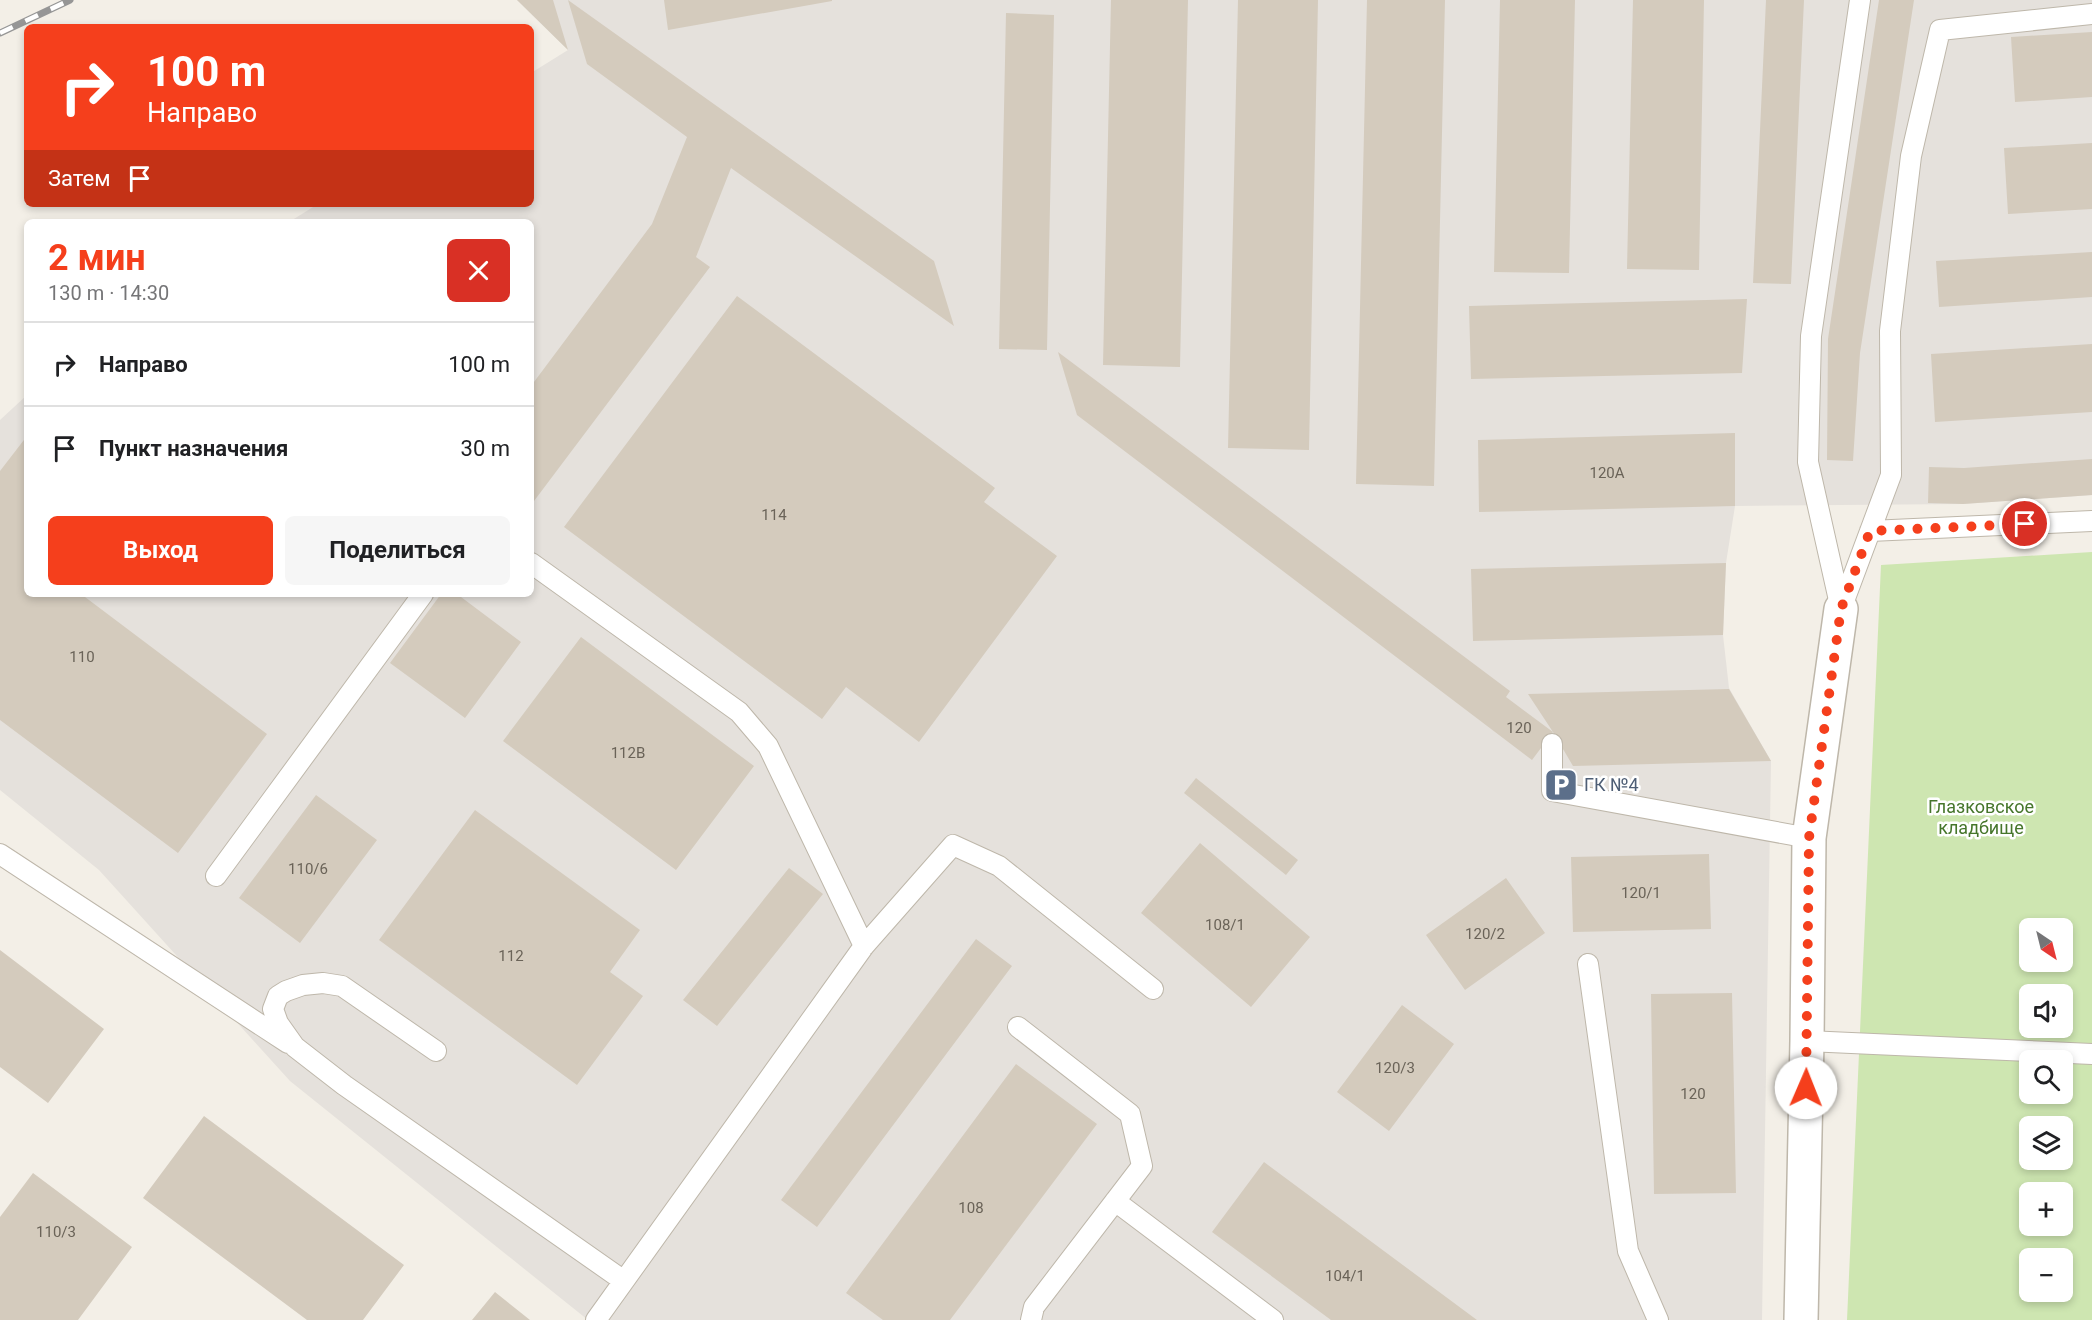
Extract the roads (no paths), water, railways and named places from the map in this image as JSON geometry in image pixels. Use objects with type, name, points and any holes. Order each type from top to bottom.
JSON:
[{"type":"street","points":[[1801,1320],[1809,838],[1841,609]]},
{"type":"lane","points":[[1841,609],[1808,462],[1811,336],[1860,0]]},
{"type":"lane","points":[[1841,609],[1891,475],[1890,331],[1911,156],[1940,30],[2092,14]]},
{"type":"lane","points":[[1870,531],[2092,521]]},
{"type":"lane","points":[[534,565],[739,712],[768,746],[864,946]]},
{"type":"lane","points":[[216,876],[421,597]]},
{"type":"lane","points":[[1552,744],[1552,791],[1809,838]]},
{"type":"lane","points":[[596,1320],[864,946],[952,844],[999,866],[1153,989]]},
{"type":"lane","points":[[0,854],[295,1047],[344,1085],[624,1281]]},
{"type":"lane","points":[[1588,964],[1629,1251],[1658,1320]]},
{"type":"lane","points":[[295,1047],[278,1023],[273,1009],[278,996],[303,985],[323,983],[342,986],[436,1051]]},
{"type":"lane","points":[[1018,1027],[1130,1114],[1142,1166],[1034,1307],[1031,1320]]},
{"type":"lane","points":[[1807,1041],[2092,1054]]},
{"type":"lane","points":[[1115,1201],[1273,1320]]},
{"type":"railway","points":[[0,33],[70,0]]},
{"type":"place","name":"ГК №4","points":[[1561,785]]},
{"type":"park label","name":"Глазковское кладбище","points":[[1981,817]]}]
